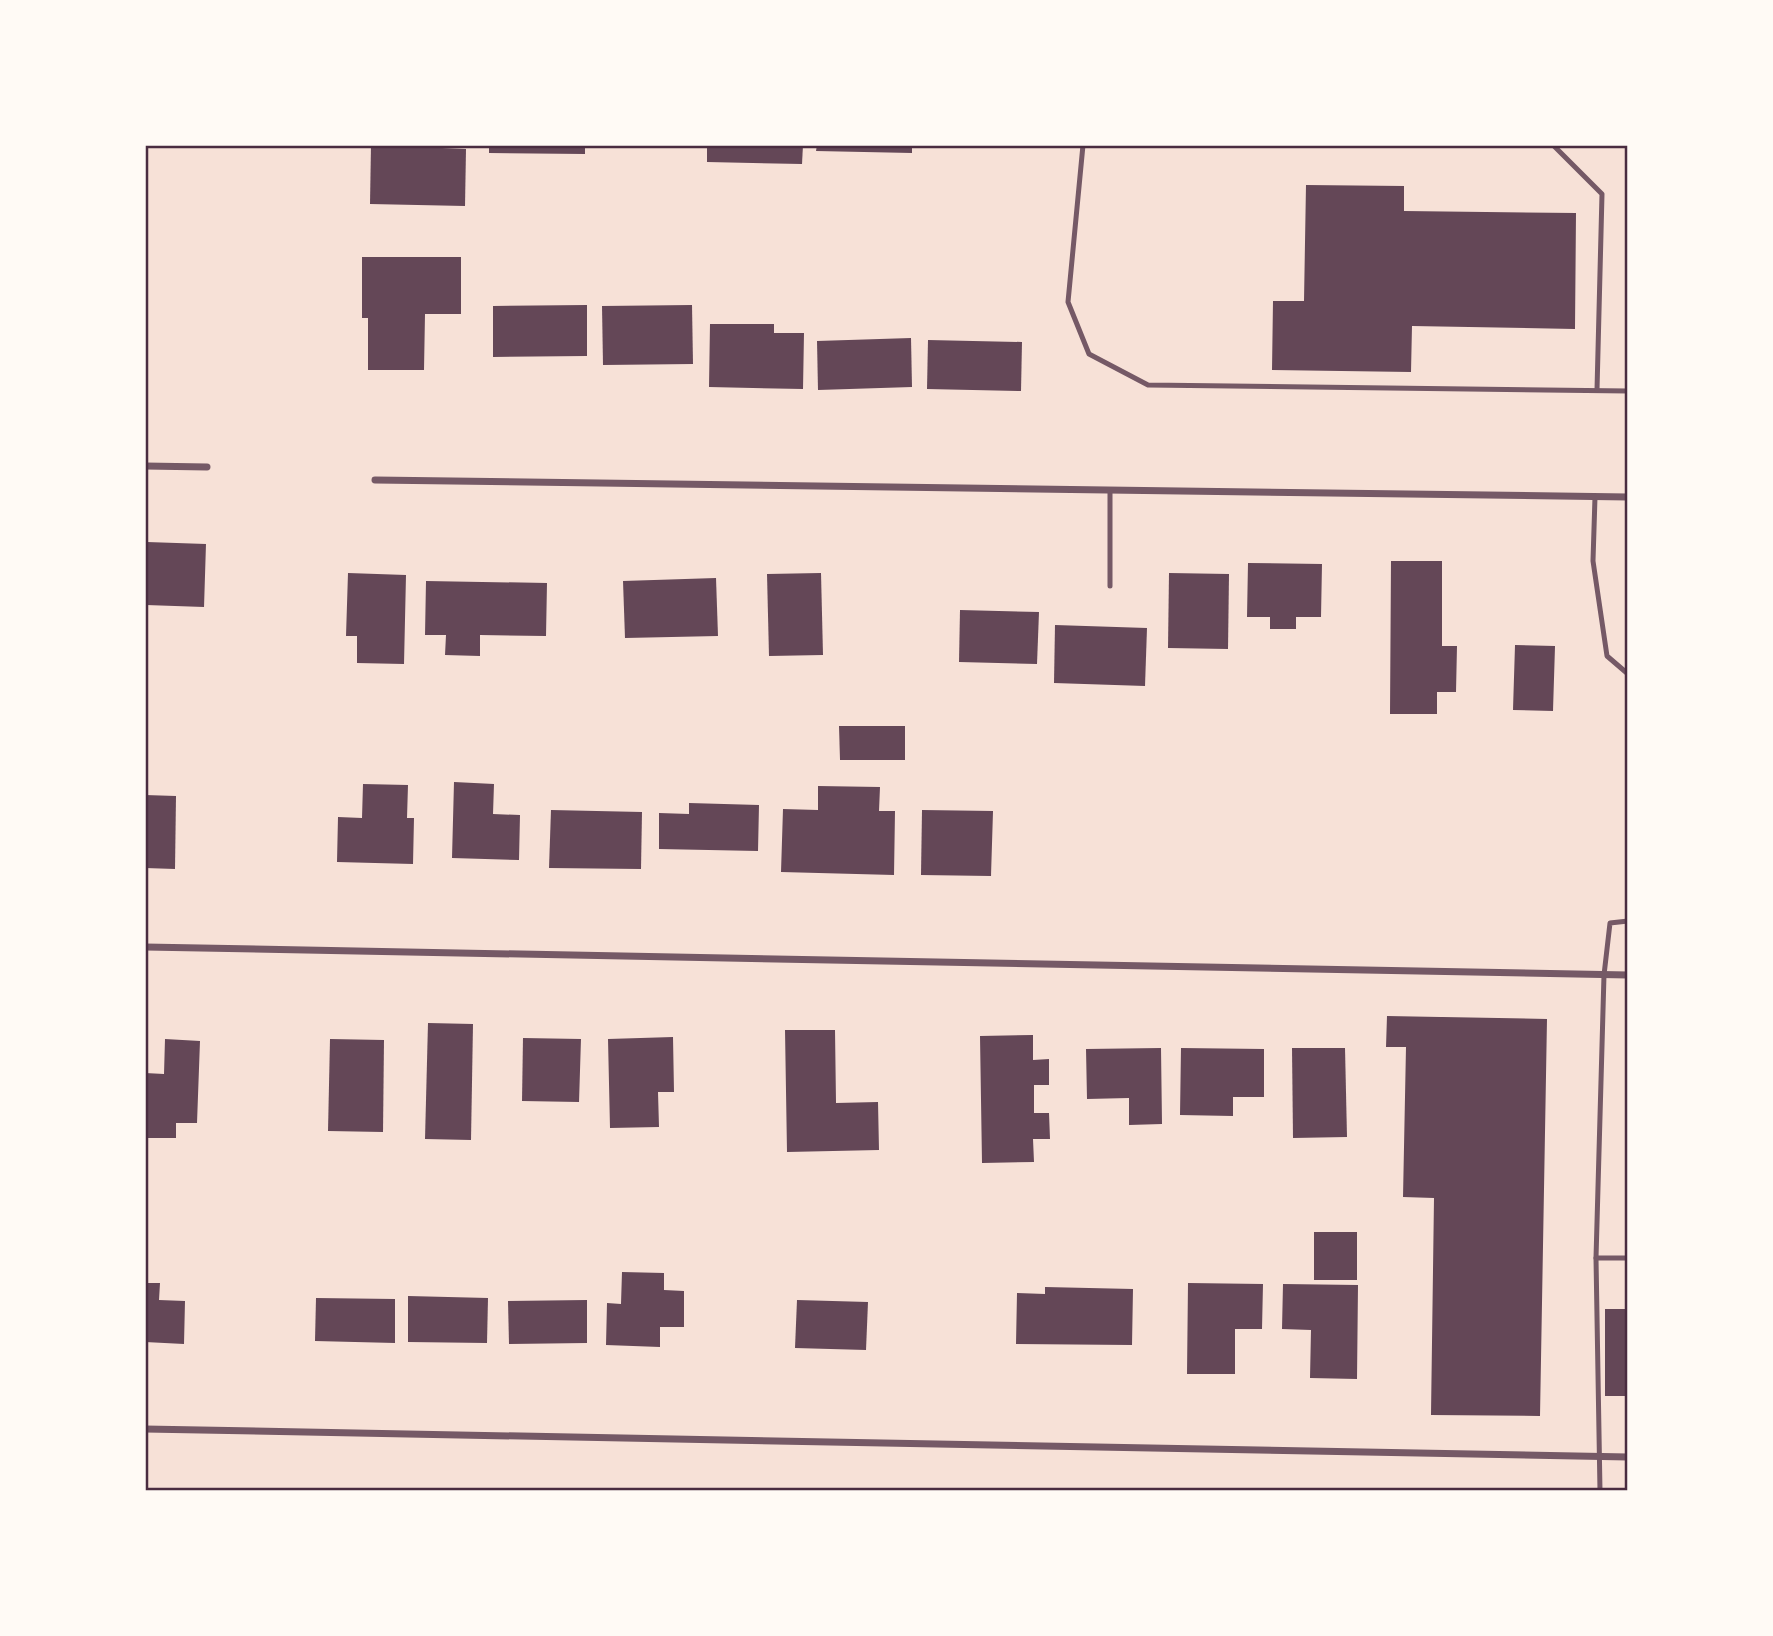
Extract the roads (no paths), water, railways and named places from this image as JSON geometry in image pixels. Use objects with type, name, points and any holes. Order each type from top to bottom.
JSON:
[{"type":"street","points":[[145,466],[207,467]]},
{"type":"street","points":[[375,480],[1628,497]]},
{"type":"street","points":[[145,947],[1628,975]]},
{"type":"street","points":[[145,1429],[1628,1457]]},
{"type":"lane","points":[[1083,145],[1068,302],[1088,354],[1148,385],[1628,391]]},
{"type":"lane","points":[[1553,145],[1602,194],[1597,390]]},
{"type":"lane","points":[[1110,490],[1111,586]]},
{"type":"lane","points":[[1595,497],[1593,561],[1607,656],[1628,674]]},
{"type":"lane","points":[[1600,1491],[1597,1457],[1596,1258],[1604,975],[1610,923],[1628,921]]},
{"type":"lane","points":[[1596,1258],[1628,1258]]}]
